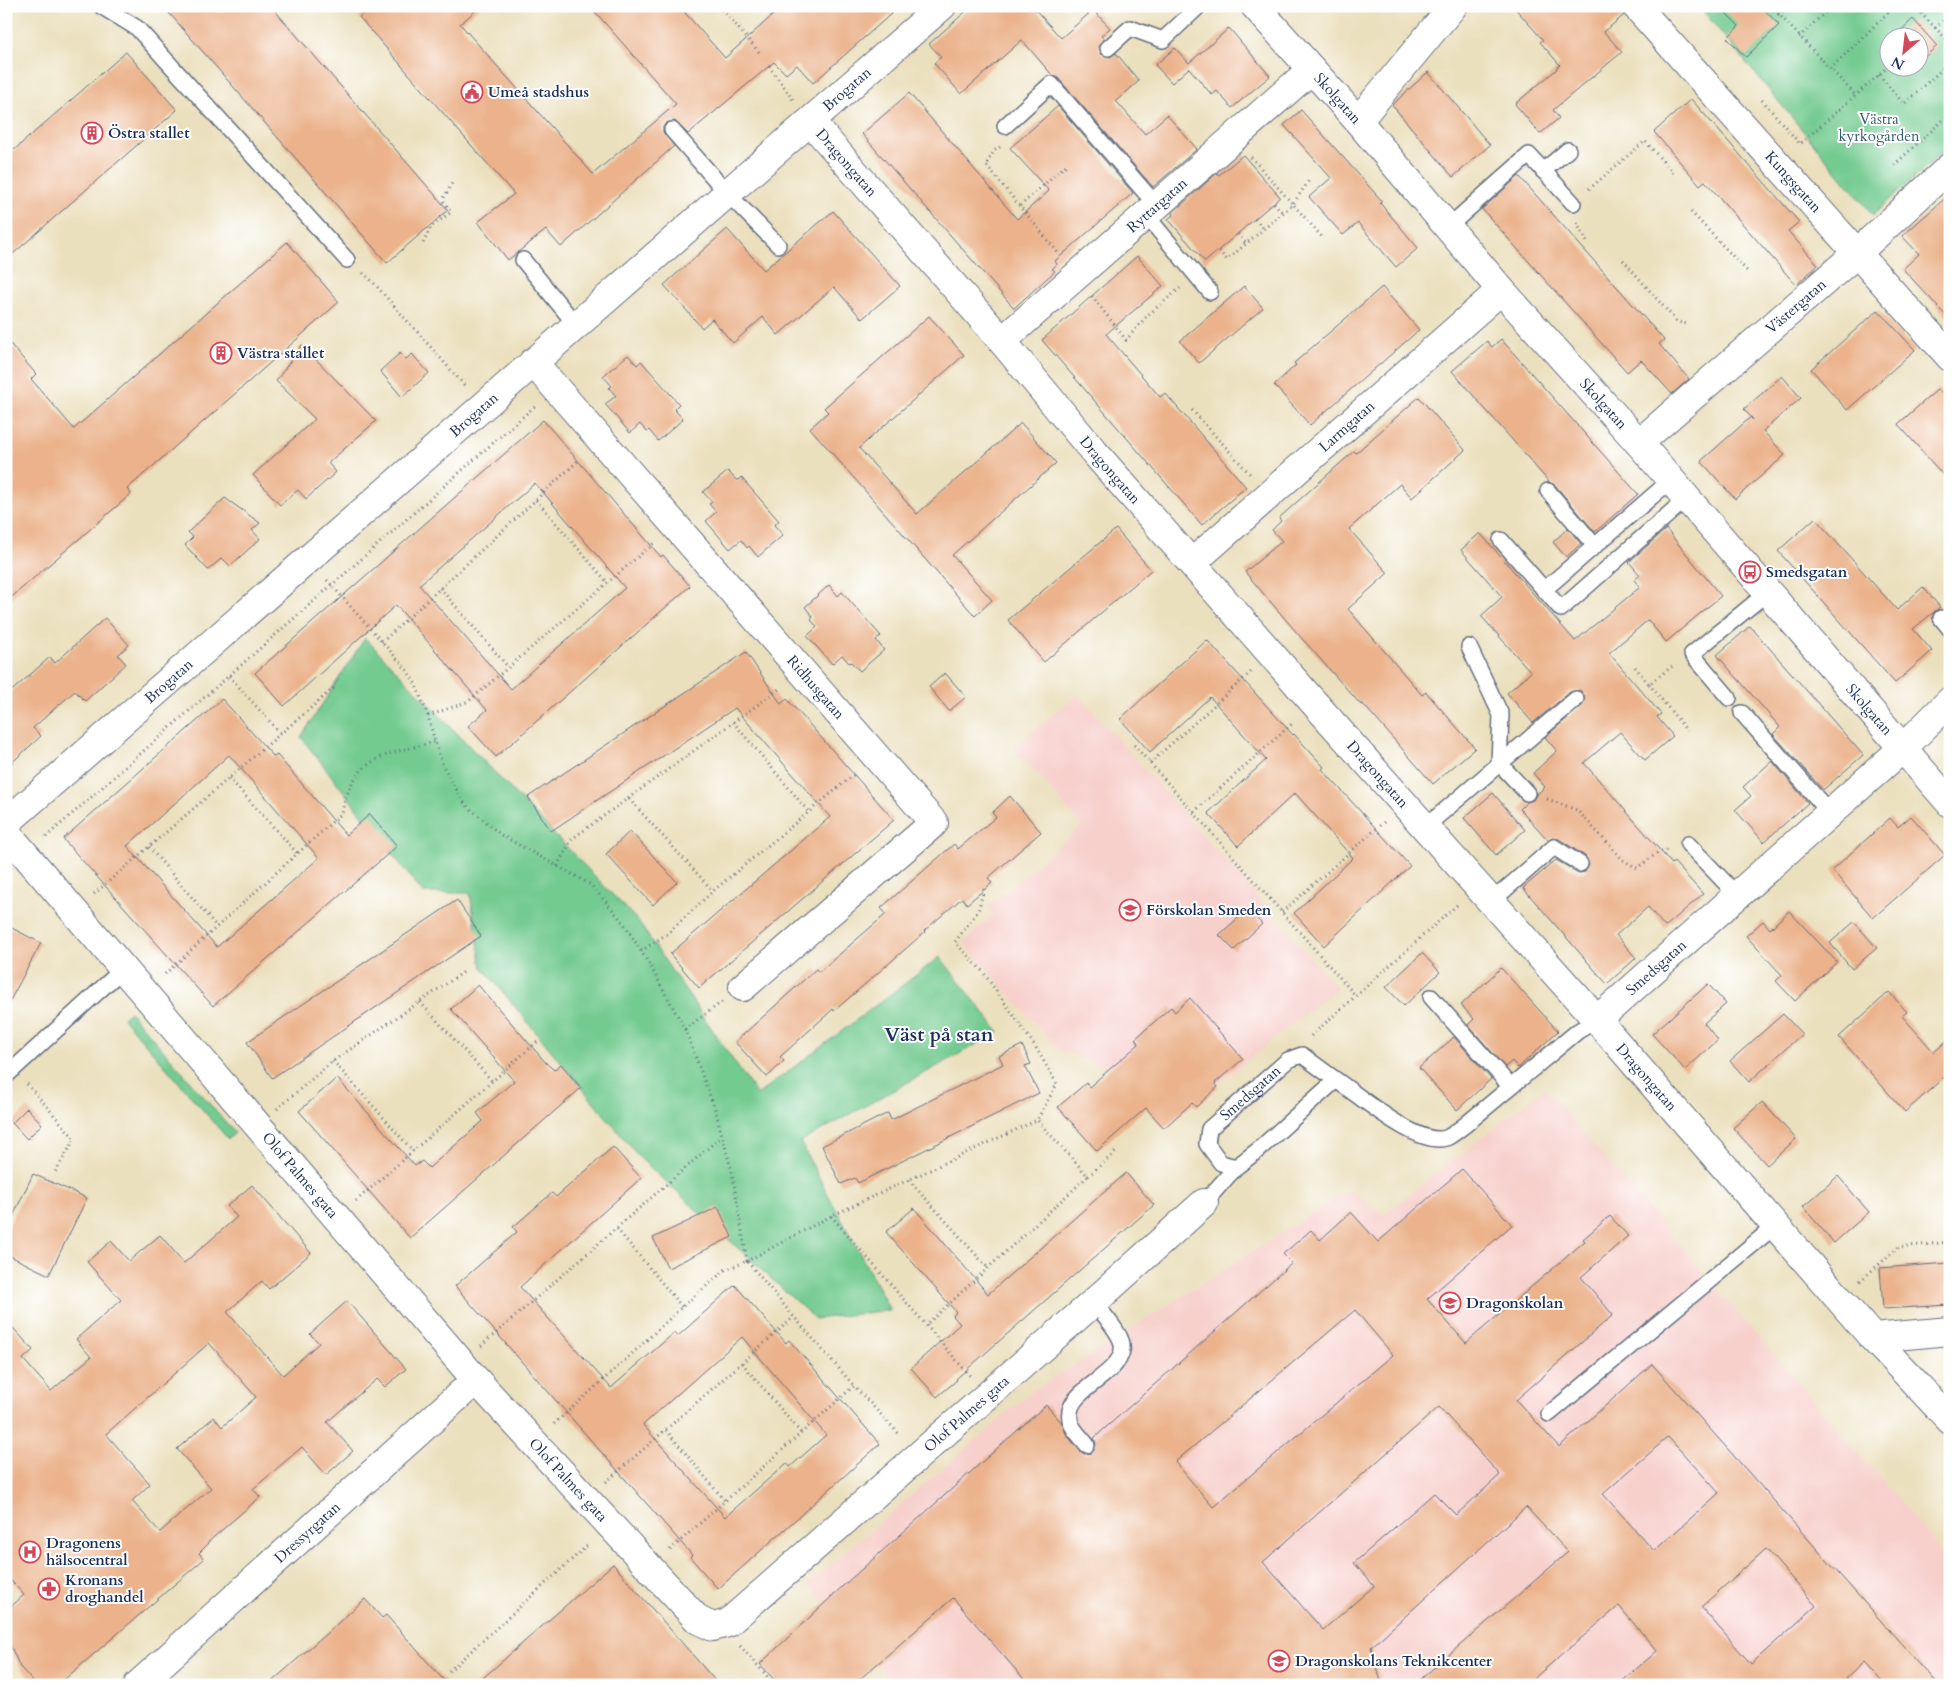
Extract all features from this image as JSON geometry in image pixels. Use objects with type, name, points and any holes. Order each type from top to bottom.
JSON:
[{"type":"street","name":"Brogatan","points":[[6,823],[942,6]]},
{"type":"street","name":"Skolgatan","points":[[1255,6],[1358,121],[1501,290],[1640,443],[1950,803]]},
{"type":"street","points":[[1358,121],[1453,6]]},
{"type":"street","name":"Kungsgatan","points":[[1636,6],[1950,357]]},
{"type":"street","name":"Ryttargatan","points":[[1002,341],[1311,70]]},
{"type":"street","name":"Dragongatan","points":[[811,122],[1315,704],[1596,1020],[1873,1338],[1950,1420]]},
{"type":"street","name":"Västergatan","points":[[1640,443],[1857,253],[1950,167]]},
{"type":"street","name":"Larmgatan","points":[[1192,562],[1501,290]]},
{"type":"street","name":"Ridhusgatan","points":[[533,362],[934,823],[743,987]]},
{"type":"street","name":"Smedsgatan","points":[[1596,1020],[1902,749],[1950,701]]},
{"type":"street","name":"Olof Palmes gata","points":[[6,832],[469,1372],[649,1569],[698,1620],[713,1627],[728,1623],[1204,1203]]},
{"type":"street","points":[[1873,1338],[1950,1331]]},
{"type":"street","name":"Dressyrgatan","points":[[138,1685],[469,1372]]},
{"type":"lane","points":[[101,6],[137,28],[347,260]]},
{"type":"lane","points":[[1108,48],[1130,28],[1163,40],[1199,6]]},
{"type":"lane","points":[[1005,126],[1051,84],[1152,211],[1210,292]]},
{"type":"lane","points":[[672,130],[728,194],[778,245]]},
{"type":"lane","points":[[1543,171],[1568,150]]},
{"type":"lane","points":[[1448,227],[1529,155],[1573,203]]},
{"type":"lane","points":[[523,260],[576,325]]},
{"type":"lane","points":[[1544,590],[1595,546],[1679,489]]},
{"type":"lane","points":[[1501,540],[1561,608],[1679,489]]},
{"type":"lane","points":[[1548,491],[1595,546]]},
{"type":"lane","points":[[1728,698],[1692,654],[1768,592]]},
{"type":"lane","points":[[1469,647],[1501,715],[1499,763],[1526,793]]},
{"type":"lane","points":[[1425,827],[1576,699]]},
{"type":"lane","points":[[1742,713],[1830,813]]},
{"type":"lane","points":[[1688,844],[1737,895]]},
{"type":"lane","points":[[1485,894],[1554,847],[1580,864]]},
{"type":"lane","points":[[10,1072],[124,968]]},
{"type":"lane","points":[[1431,997],[1510,1086]]},
{"type":"lane","name":"Smedsgatan","points":[[1236,1167],[1221,1164],[1207,1144],[1209,1129],[1288,1060],[1302,1055],[1410,1132],[1431,1139],[1446,1138],[1465,1125],[1578,1031],[1596,1020]]},
{"type":"lane","points":[[1204,1203],[1236,1167],[1257,1151],[1336,1080]]},
{"type":"lane","points":[[1549,1414],[1775,1226]]},
{"type":"lane","points":[[1087,1444],[1071,1424],[1072,1405],[1079,1395],[1116,1362],[1121,1353],[1122,1343],[1094,1302]]},
{"type":"path","points":[[719,6],[759,52]]},
{"type":"path","points":[[1771,6],[1856,96]]},
{"type":"path","points":[[1778,15],[1787,6]]},
{"type":"path","points":[[1799,36],[1832,6]]},
{"type":"path","points":[[1830,69],[1895,6]]},
{"type":"path","points":[[1914,6],[1950,43]]},
{"type":"path","points":[[1936,28],[1950,15]]},
{"type":"path","points":[[1882,78],[1904,104],[1950,62]]},
{"type":"path","points":[[769,66],[789,94]]},
{"type":"path","points":[[1762,100],[1800,144],[1878,76]]},
{"type":"path","points":[[1894,165],[1950,114]]},
{"type":"path","points":[[1234,137],[1322,237]]},
{"type":"path","points":[[1587,242],[1570,206],[1645,141],[1673,172]]},
{"type":"path","points":[[1020,206],[1067,164]]},
{"type":"path","points":[[1219,251],[1227,260],[1293,204],[1310,180]]},
{"type":"path","points":[[423,243],[431,226],[451,212],[443,200],[453,181]]},
{"type":"path","points":[[1274,203],[1283,213]]},
{"type":"path","points":[[1691,212],[1747,271]]},
{"type":"path","points":[[1255,219],[1264,229]]},
{"type":"path","points":[[1238,234],[1246,244]]},
{"type":"path","points":[[347,260],[372,281],[483,406]]},
{"type":"path","points":[[1623,260],[1677,322],[1688,324]]},
{"type":"path","points":[[26,855],[556,388]]},
{"type":"path","points":[[1192,410],[1269,495]]},
{"type":"path","points":[[382,642],[601,440]]},
{"type":"path","points":[[536,500],[608,583]]},
{"type":"path","points":[[428,716],[469,701],[675,525]]},
{"type":"path","points":[[310,558],[331,585],[407,670],[416,685],[428,716],[444,766],[465,804],[501,835],[590,884],[623,922],[685,1029],[715,1109],[732,1172],[747,1261],[854,1386],[919,1456]]},
{"type":"path","points":[[440,588],[508,667]]},
{"type":"path","points":[[1150,763],[1272,653]]},
{"type":"path","points":[[1649,684],[1681,659],[1692,654]]},
{"type":"path","points":[[1635,667],[1687,730]]},
{"type":"path","points":[[558,866],[572,839],[802,672]]},
{"type":"path","points":[[229,676],[281,734]]},
{"type":"path","points":[[74,911],[335,687]]},
{"type":"path","points":[[1194,812],[1315,704]]},
{"type":"path","points":[[733,722],[810,812]]},
{"type":"path","points":[[145,992],[342,813],[347,791],[353,780],[374,760],[405,749],[435,742]]},
{"type":"path","points":[[1134,746],[1356,996]]},
{"type":"path","points":[[641,951],[667,934],[713,891],[876,757]]},
{"type":"path","points":[[229,778],[297,853]]},
{"type":"path","points":[[1526,793],[1577,810],[1623,860],[1637,868],[1659,852],[1688,844]]},
{"type":"path","points":[[629,799],[713,891]]},
{"type":"path","points":[[1282,912],[1405,804]]},
{"type":"path","points":[[149,847],[217,927]]},
{"type":"path","points":[[533,1442],[725,1270],[747,1261],[831,1216],[1037,1120],[1057,1084],[1035,1046],[983,972],[955,942],[978,911],[984,889]]},
{"type":"path","points":[[1302,1055],[1308,1039],[1356,996],[1485,894]]},
{"type":"path","points":[[258,1125],[334,1061],[465,971]]},
{"type":"path","points":[[685,1029],[743,987]]},
{"type":"path","points":[[420,1002],[492,1081]]},
{"type":"path","points":[[337,1218],[538,1041]]},
{"type":"path","points":[[334,1061],[413,1151]]},
{"type":"path","points":[[10,1072],[75,1139],[54,1174]]},
{"type":"path","points":[[1037,1120],[1088,1176]]},
{"type":"path","points":[[469,1372],[617,1228],[722,1136]]},
{"type":"path","points":[[926,1325],[1088,1176],[1117,1152]]},
{"type":"path","points":[[909,1180],[988,1268]]},
{"type":"path","points":[[831,1216],[987,1396]]},
{"type":"path","points":[[617,1228],[682,1307]]},
{"type":"path","points":[[1839,1299],[1899,1247],[1950,1242]]},
{"type":"path","points":[[586,1500],[794,1317]]},
{"type":"path","points":[[742,1363],[801,1434]]},
{"type":"path","points":[[649,1569],[854,1386]]},
{"type":"path","points":[[666,1430],[725,1501]]},
{"type":"path","points":[[448,1671],[609,1526]]},
{"type":"shaded area","name":"Förskolan Smeden","points":[[1078,694],[1337,988],[1164,1128],[1111,1068],[1059,1050],[963,942],[994,914],[988,907],[1082,826],[1014,748]]},
{"type":"shaded area","name":"Dragonskolan","points":[[1545,1088],[1950,1561],[1950,1685],[895,1685],[808,1584],[1033,1391],[1350,1190],[1384,1215]]},
{"type":"green space","name":"Västra kyrkogården","points":[[1699,6],[1950,6],[1950,145],[1873,215]]},
{"type":"green space","points":[[365,638],[637,920],[757,1095],[940,957],[999,1032],[800,1142],[890,1310],[815,1319],[640,1158],[482,967],[470,893],[423,893],[301,737]]},
{"type":"green space","points":[[130,1012],[235,1133],[228,1139],[123,1018]]},
{"type":"building","points":[[163,6],[271,6],[448,210],[387,263]]},
{"type":"building","points":[[371,6],[481,6],[460,24],[593,174],[676,104],[590,6],[679,6],[725,58],[783,6],[900,6],[813,83],[797,65],[786,74],[774,62],[688,134],[675,121],[666,123],[663,127],[663,132],[674,146],[561,247],[546,230],[508,260],[478,222],[514,194],[359,17]]},
{"type":"building","points":[[972,6],[1032,6],[1061,38],[1093,10],[1110,28],[1101,36],[1104,39],[1099,46],[1101,54],[1110,57],[1116,53],[1139,81],[1116,101],[1145,134],[1167,115],[1197,149],[1153,187],[1058,78],[1052,75],[1022,40],[961,94],[934,63],[941,57],[929,44]]},
{"type":"building","points":[[1513,6],[1621,6],[1624,15],[1604,32],[1622,52],[1553,110],[1559,118],[1540,134],[1515,104],[1560,65],[1540,42],[1543,40]]},
{"type":"building","points":[[1719,6],[1761,6],[1779,25],[1746,57],[1727,38],[1739,26]]},
{"type":"building","points":[[1913,19],[1921,28],[1904,28]]},
{"type":"building","points":[[1229,28],[1270,76],[1232,108],[1217,91],[1212,95],[1189,68],[1172,83],[1155,65],[1175,48],[1189,63]]},
{"type":"building","points":[[1928,36],[1937,46],[1928,54]]},
{"type":"building","name":"Östra stallet","points":[[126,52],[177,110],[6,260],[6,157]]},
{"type":"building","points":[[1428,72],[1490,145],[1453,177],[1392,105]]},
{"type":"building","points":[[909,93],[1017,219],[1049,191],[1010,148],[1058,106],[1133,193],[1055,261],[1057,264],[1052,269],[1055,271],[1014,308],[862,134]]},
{"type":"building","points":[[1691,99],[1799,222],[1788,231],[1818,265],[1796,285],[1705,181],[1700,185],[1654,132]]},
{"type":"building","points":[[1301,110],[1382,201],[1380,203],[1418,248],[1396,267],[1358,223],[1343,235],[1309,197],[1331,178],[1284,125]]},
{"type":"building","points":[[1243,155],[1280,197],[1205,262],[1168,219],[1173,215],[1172,213],[1217,173],[1219,175]]},
{"type":"building","points":[[1519,176],[1664,340],[1659,344],[1689,379],[1672,394],[1641,360],[1627,372],[1482,209]]},
{"type":"building","points":[[1950,194],[1950,320],[1903,269],[1919,254],[1902,236]]},
{"type":"building","points":[[833,211],[900,286],[862,319],[834,287],[778,335],[763,317],[733,343],[712,319],[702,328],[664,285],[727,229],[764,270]]},
{"type":"building","points":[[287,242],[339,302],[127,489],[131,494],[6,602],[6,339],[36,374],[31,379],[74,429]]},
{"type":"building","points":[[1137,256],[1163,286],[1106,334],[1160,397],[1165,393],[1246,487],[1202,525],[1042,340]]},
{"type":"building","points":[[1244,286],[1263,308],[1199,363],[1180,341]]},
{"type":"building","points":[[1382,287],[1419,330],[1310,425],[1274,385],[1296,365],[1294,363]]},
{"type":"building","points":[[1878,310],[1915,350],[1847,410],[1811,369]]},
{"type":"building","points":[[929,316],[964,355],[859,448],[917,514],[1021,423],[1056,463],[952,555],[992,600],[975,616],[810,428],[828,412],[824,408]]},
{"type":"building","points":[[1501,339],[1638,494],[1595,532],[1452,371],[1487,341],[1492,347]]},
{"type":"building","points":[[302,345],[376,421],[328,463],[336,472],[306,499],[298,490],[280,505],[253,475],[315,419],[276,381]]},
{"type":"building","points":[[400,353],[406,359],[412,354],[429,373],[402,397],[380,371]]},
{"type":"building","points":[[628,355],[637,365],[641,361],[679,404],[674,409],[683,419],[658,441],[649,430],[647,432],[640,424],[630,433],[605,404],[616,396],[609,388],[612,386],[603,376]]},
{"type":"building","points":[[1782,376],[1801,398],[1763,431],[1785,455],[1735,499],[1701,461],[1751,417],[1744,409]]},
{"type":"building","points":[[1938,389],[1950,402],[1950,483],[1898,424]]},
{"type":"building","points":[[1419,397],[1465,450],[1412,498],[1400,484],[1349,529],[1388,573],[1348,609],[1422,695],[1426,692],[1475,748],[1433,784],[1245,572],[1282,541],[1272,530],[1281,521],[1279,518],[1354,451],[1356,453]]},
{"type":"building","points":[[543,420],[661,557],[663,555],[690,586],[496,757],[468,726],[487,710],[396,605],[284,706],[255,673]],"holes":[[[535,483],[625,588],[511,689],[419,585]]]},
{"type":"building","points":[[728,471],[737,481],[741,477],[779,521],[774,525],[783,535],[758,557],[741,540],[730,549],[706,521],[716,512],[709,504],[712,502],[703,492]]},
{"type":"building","points":[[225,498],[260,523],[252,530],[260,539],[230,566],[222,558],[208,570],[185,545],[193,537],[188,532]]},
{"type":"building","points":[[1815,518],[1897,610],[1923,587],[1940,607],[1913,629],[1932,651],[1895,683],[1778,551]]},
{"type":"building","points":[[1568,528],[1581,544],[1566,557],[1553,542]]},
{"type":"building","points":[[1116,529],[1151,570],[1044,662],[1008,620]]},
{"type":"building","points":[[1666,529],[1721,596],[1666,642],[1648,620],[1609,653],[1661,714],[1657,717],[1673,736],[1645,760],[1620,732],[1584,763],[1672,864],[1674,862],[1703,894],[1665,927],[1648,907],[1616,935],[1636,958],[1607,984],[1523,888],[1556,860],[1579,873],[1585,872],[1589,865],[1585,856],[1559,839],[1553,838],[1548,840],[1520,809],[1527,802],[1533,800],[1545,787],[1533,773],[1557,751],[1545,737],[1582,706],[1585,697],[1580,690],[1570,692],[1533,723],[1507,693],[1531,672],[1481,616],[1502,597],[1461,550],[1480,533],[1575,641],[1640,587],[1634,580],[1640,575],[1629,562]]},
{"type":"building","points":[[829,585],[838,596],[842,592],[881,636],[876,640],[884,650],[860,671],[842,655],[832,664],[807,636],[817,627],[811,620],[813,617],[805,607]]},
{"type":"building","points":[[105,618],[129,645],[118,655],[126,664],[85,701],[75,691],[53,710],[33,728],[41,736],[6,768],[6,696],[50,657],[55,663]]},
{"type":"building","points":[[1750,626],[1863,755],[1823,790],[1773,734],[1780,727],[1717,655]]},
{"type":"building","points":[[1207,640],[1324,767],[1322,769],[1410,866],[1324,946],[1294,913],[1353,858],[1295,793],[1238,846],[1208,813],[1266,760],[1210,697],[1150,752],[1120,719]]},
{"type":"building","points":[[746,652],[781,704],[787,699],[894,820],[699,988],[670,954],[830,817],[735,708],[551,831],[528,797]]},
{"type":"building","points":[[945,673],[966,697],[949,711],[929,687]]},
{"type":"building","points":[[222,699],[274,757],[277,755],[346,835],[370,814],[397,846],[213,1006],[63,839]],"holes":[[[229,755],[319,858],[217,947],[127,846]]]},
{"type":"building","points":[[1772,761],[1808,803],[1764,842],[1735,810],[1751,796],[1743,787]]},
{"type":"building","points":[[1493,793],[1525,830],[1496,855],[1464,818]]},
{"type":"building","points":[[1010,796],[1041,832],[988,878],[992,883],[967,904],[962,898],[834,1011],[833,1009],[780,1057],[784,1061],[767,1077],[735,1042],[816,969],[819,972],[886,914],[881,908],[954,844],[958,849],[996,817],[992,813]]},
{"type":"building","points":[[1911,816],[1945,855],[1873,918],[1832,870],[1890,818],[1898,827]]},
{"type":"building","points":[[630,831],[677,882],[653,905],[606,854]]},
{"type":"building","points":[[457,900],[481,936],[272,1078],[247,1042]]},
{"type":"building","points":[[1248,909],[1262,924],[1234,950],[1219,935]]},
{"type":"building","points":[[1789,911],[1837,962],[1795,1001],[1776,981],[1782,975],[1746,936],[1763,921],[1770,929]]},
{"type":"building","points":[[1854,922],[1877,948],[1852,969],[1830,943]]},
{"type":"building","points":[[6,925],[41,943],[6,1008]]},
{"type":"building","points":[[1422,953],[1440,972],[1404,1006],[1386,987]]},
{"type":"building","points":[[1501,968],[1558,1031],[1518,1068],[1512,1061],[1505,1067],[1468,1025],[1474,1019],[1461,1005]]},
{"type":"building","points":[[1708,984],[1726,1004],[1704,1023],[1718,1040],[1685,1070],[1652,1034]]},
{"type":"building","points":[[478,985],[547,1064],[554,1070],[561,1064],[581,1088],[410,1238],[299,1111],[337,1078],[415,1166],[422,1161],[429,1168],[483,1121],[477,1113],[514,1081],[451,1009]]},
{"type":"building","points":[[1889,992],[1907,1012],[1902,1016],[1934,1052],[1950,1038],[1950,1072],[1905,1112],[1839,1037]]},
{"type":"building","points":[[1190,998],[1243,1059],[1215,1083],[1218,1087],[1196,1107],[1192,1103],[1164,1128],[1146,1108],[1097,1151],[1058,1107],[1086,1083],[1089,1087],[1139,1044],[1135,1039],[1171,1007],[1175,1012]]},
{"type":"building","points":[[1783,1014],[1802,1034],[1749,1082],[1730,1061]]},
{"type":"building","points":[[1454,1037],[1491,1079],[1457,1110],[1419,1068]]},
{"type":"building","points":[[1022,1045],[1031,1064],[1025,1066],[1039,1093],[858,1183],[855,1178],[841,1184],[822,1146],[888,1113],[891,1120],[1003,1064],[999,1056]]},
{"type":"building","points":[[1762,1102],[1796,1139],[1767,1165],[1733,1128]]},
{"type":"building","points":[[27,1108],[42,1124],[27,1139],[12,1123]]},
{"type":"building","points":[[613,1147],[641,1178],[520,1287],[611,1388],[675,1332],[678,1336],[735,1285],[786,1343],[789,1340],[880,1444],[718,1589],[690,1557],[692,1555],[455,1286],[517,1232],[513,1227],[552,1193],[556,1197]],"holes":[[[742,1337],[826,1435],[790,1467],[787,1463],[725,1517],[643,1425]]]},
{"type":"building","name":"Dragonskolan","points":[[1462,1169],[1512,1225],[1427,1299],[1466,1343],[1585,1241],[1583,1239],[1610,1216],[1628,1236],[1581,1277],[1613,1315],[1516,1400],[1559,1447],[1652,1364],[1938,1685],[1885,1685],[1864,1662],[1839,1685],[1618,1685],[1657,1651],[1619,1606],[1526,1685],[1414,1685],[1568,1552],[1526,1507],[1371,1647],[1382,1685],[1029,1685],[953,1598],[853,1685],[779,1685],[760,1664],[844,1585],[1046,1405],[1062,1423],[1066,1434],[1080,1451],[1084,1454],[1092,1453],[1096,1444],[1094,1438],[1292,1263],[1283,1254],[1311,1230],[1320,1240],[1351,1212],[1378,1242]],"holes":[[[1355,1310],[1393,1355],[1213,1507],[1175,1462]],[[1439,1407],[1500,1475],[1456,1515],[1434,1493],[1354,1563],[1374,1586],[1323,1630],[1263,1562]],[[1668,1437],[1719,1493],[1654,1551],[1603,1494]],[[1766,1549],[1816,1606],[1751,1664],[1701,1607]]]},
{"type":"building","points":[[1126,1173],[1154,1205],[937,1397],[911,1368],[960,1324],[953,1316],[956,1312],[886,1232],[914,1208],[988,1294]]},
{"type":"building","points":[[33,1174],[87,1198],[49,1275],[6,1254],[6,1231]]},
{"type":"building","points":[[1838,1176],[1869,1212],[1834,1243],[1803,1207]]},
{"type":"building","points":[[252,1185],[311,1253],[269,1289],[262,1281],[227,1312],[283,1375],[319,1343],[310,1334],[347,1301],[406,1369],[385,1387],[377,1379],[327,1422],[353,1451],[326,1475],[302,1447],[253,1489],[260,1497],[207,1543],[199,1553],[204,1559],[58,1685],[36,1685],[20,1667],[6,1636],[6,1611],[24,1595],[6,1575],[6,1320],[33,1350],[23,1359],[51,1391],[91,1357],[76,1339],[121,1300],[87,1262],[111,1241],[129,1261],[160,1235],[184,1263],[237,1217],[227,1206]],"holes":[[[209,1343],[256,1397],[222,1427],[214,1417],[177,1449],[211,1488],[160,1532],[132,1501],[150,1484],[106,1434]]]},
{"type":"building","points":[[718,1207],[732,1237],[668,1268],[653,1238]]},
{"type":"building","points":[[1950,1263],[1950,1305],[1883,1309],[1880,1268]]},
{"type":"building","points":[[613,1564],[719,1685],[475,1685]]},
{"type":"building","points":[[365,1599],[382,1618],[386,1615],[448,1685],[268,1685]]},
{"type":"place","name":"Umeå stadshus","points":[[472,92]]},
{"type":"place","name":"Östra stallet","points":[[92,133]]},
{"type":"place","name":"Västra stallet","points":[[221,353]]},
{"type":"place","name":"Smedsgatan","points":[[1750,572]]},
{"type":"place","name":"Förskolan Smeden","points":[[1130,910]]},
{"type":"place","name":"Dragonskolan","points":[[1450,1303]]},
{"type":"place","name":"Dragonens hälsocentral","points":[[30,1552]]},
{"type":"place","name":"Kronans droghandel","points":[[49,1589]]},
{"type":"place","name":"Dragonskolans Teknikcenter","points":[[1279,1661]]},
{"type":"district","name":"Väst på stan","points":[[939,1034]]}]
